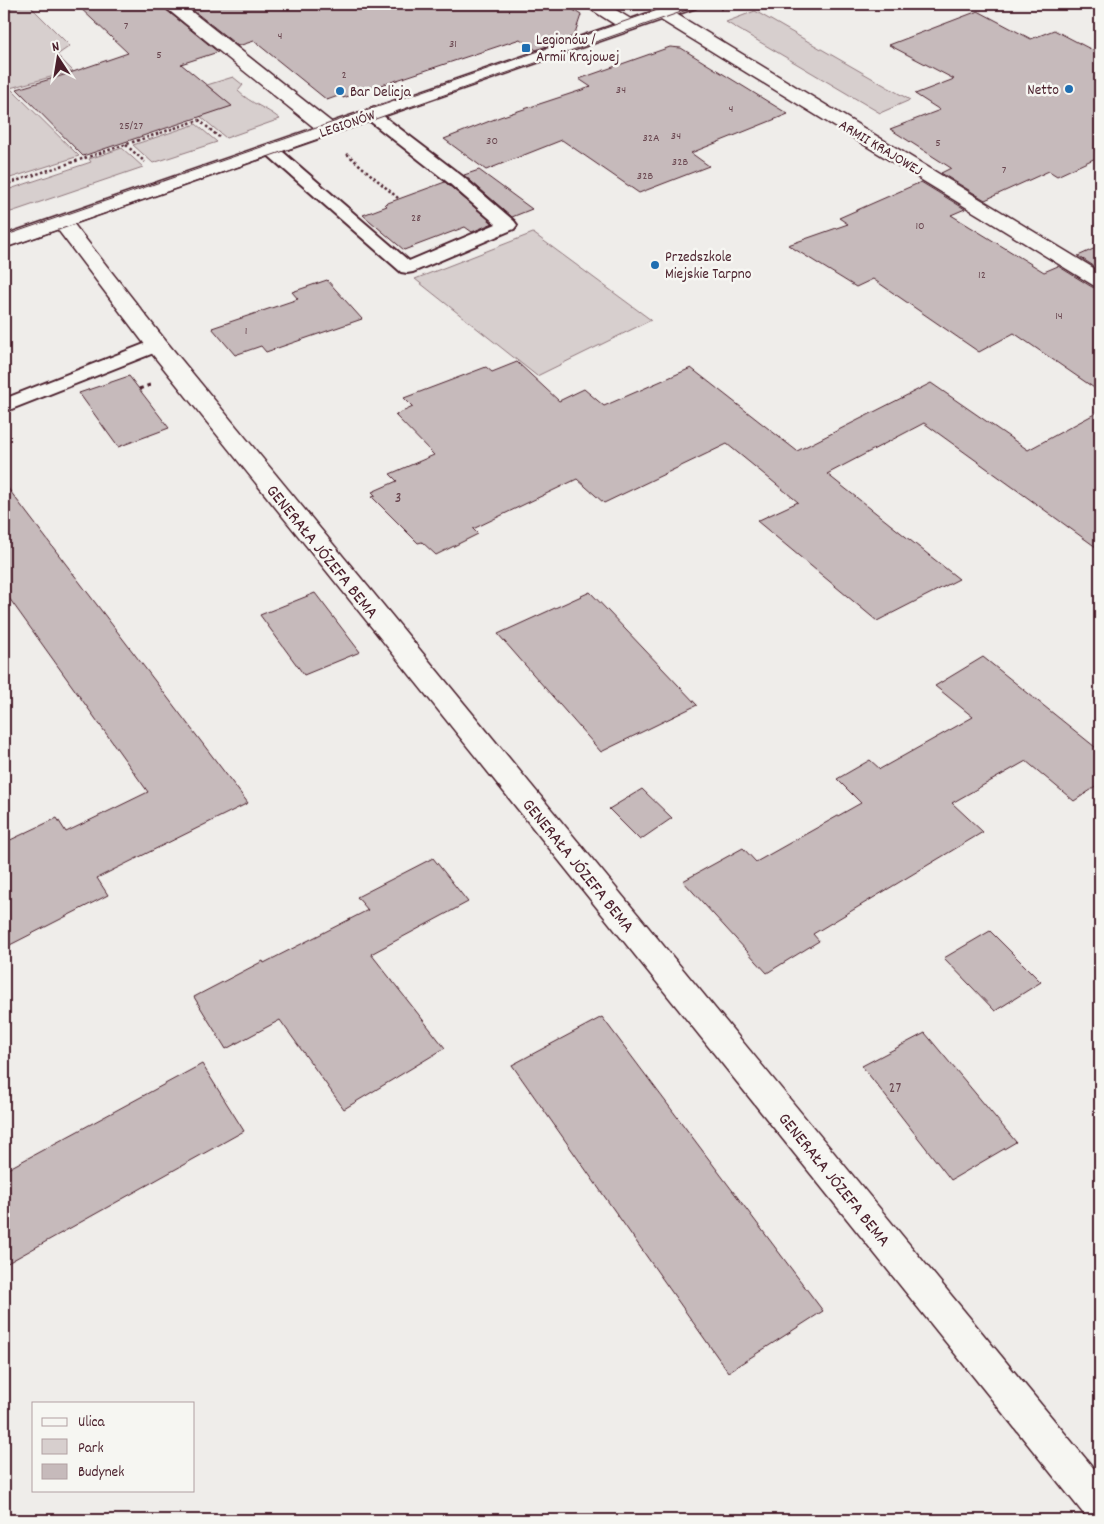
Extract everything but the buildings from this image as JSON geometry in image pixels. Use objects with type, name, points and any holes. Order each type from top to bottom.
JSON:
[{"type":"street","points":[[172,4],[328,130]]},
{"type":"street","points":[[595,4],[628,26]]},
{"type":"street","name":"LEGIONÓW","points":[[4,242],[690,4]]},
{"type":"street","name":"ARMII KRAJOWEJ","points":[[662,13],[1100,281]]},
{"type":"street","name":"GENERAŁA JÓZEFA BEMA","points":[[62,222],[157,345],[1100,1505]]},
{"type":"lane","points":[[270,150],[407,268],[508,225],[456,180],[372,115]]},
{"type":"lane","points":[[4,406],[157,345]]},
{"type":"path","points":[[719,10],[736,4]]},
{"type":"path","points":[[4,185],[199,120],[220,138]]},
{"type":"path","points":[[125,144],[146,163]]},
{"type":"path","points":[[348,155],[399,199]]},
{"type":"path","points":[[139,389],[144,387]]},
{"type":"green space","points":[[28,4],[70,46],[57,55],[73,71],[10,88],[79,156],[4,180],[4,10]]},
{"type":"green space","points":[[755,11],[910,100],[880,113],[726,22]]},
{"type":"green space","points":[[233,77],[243,85],[238,91],[280,119],[226,138],[200,116],[231,106],[207,85]]},
{"type":"green space","points":[[196,124],[217,142],[153,163],[133,145]]},
{"type":"green space","points":[[122,148],[143,167],[11,212],[4,205],[4,191],[91,162],[89,159]]},
{"type":"green space","points":[[533,233],[651,320],[537,376],[415,279]]},
{"type":"tram line","points":[[4,236],[675,4]]},
{"type":"tram line","points":[[4,249],[704,4]]},
{"type":"place","name":"Legionów / Armii Krajowej","points":[[526,48]]},
{"type":"place","name":"Netto","points":[[1069,89]]},
{"type":"place","name":"Bar Delicja","points":[[340,91]]},
{"type":"place","name":"Przedszkole Miejskie Tarpno","points":[[655,265]]}]
